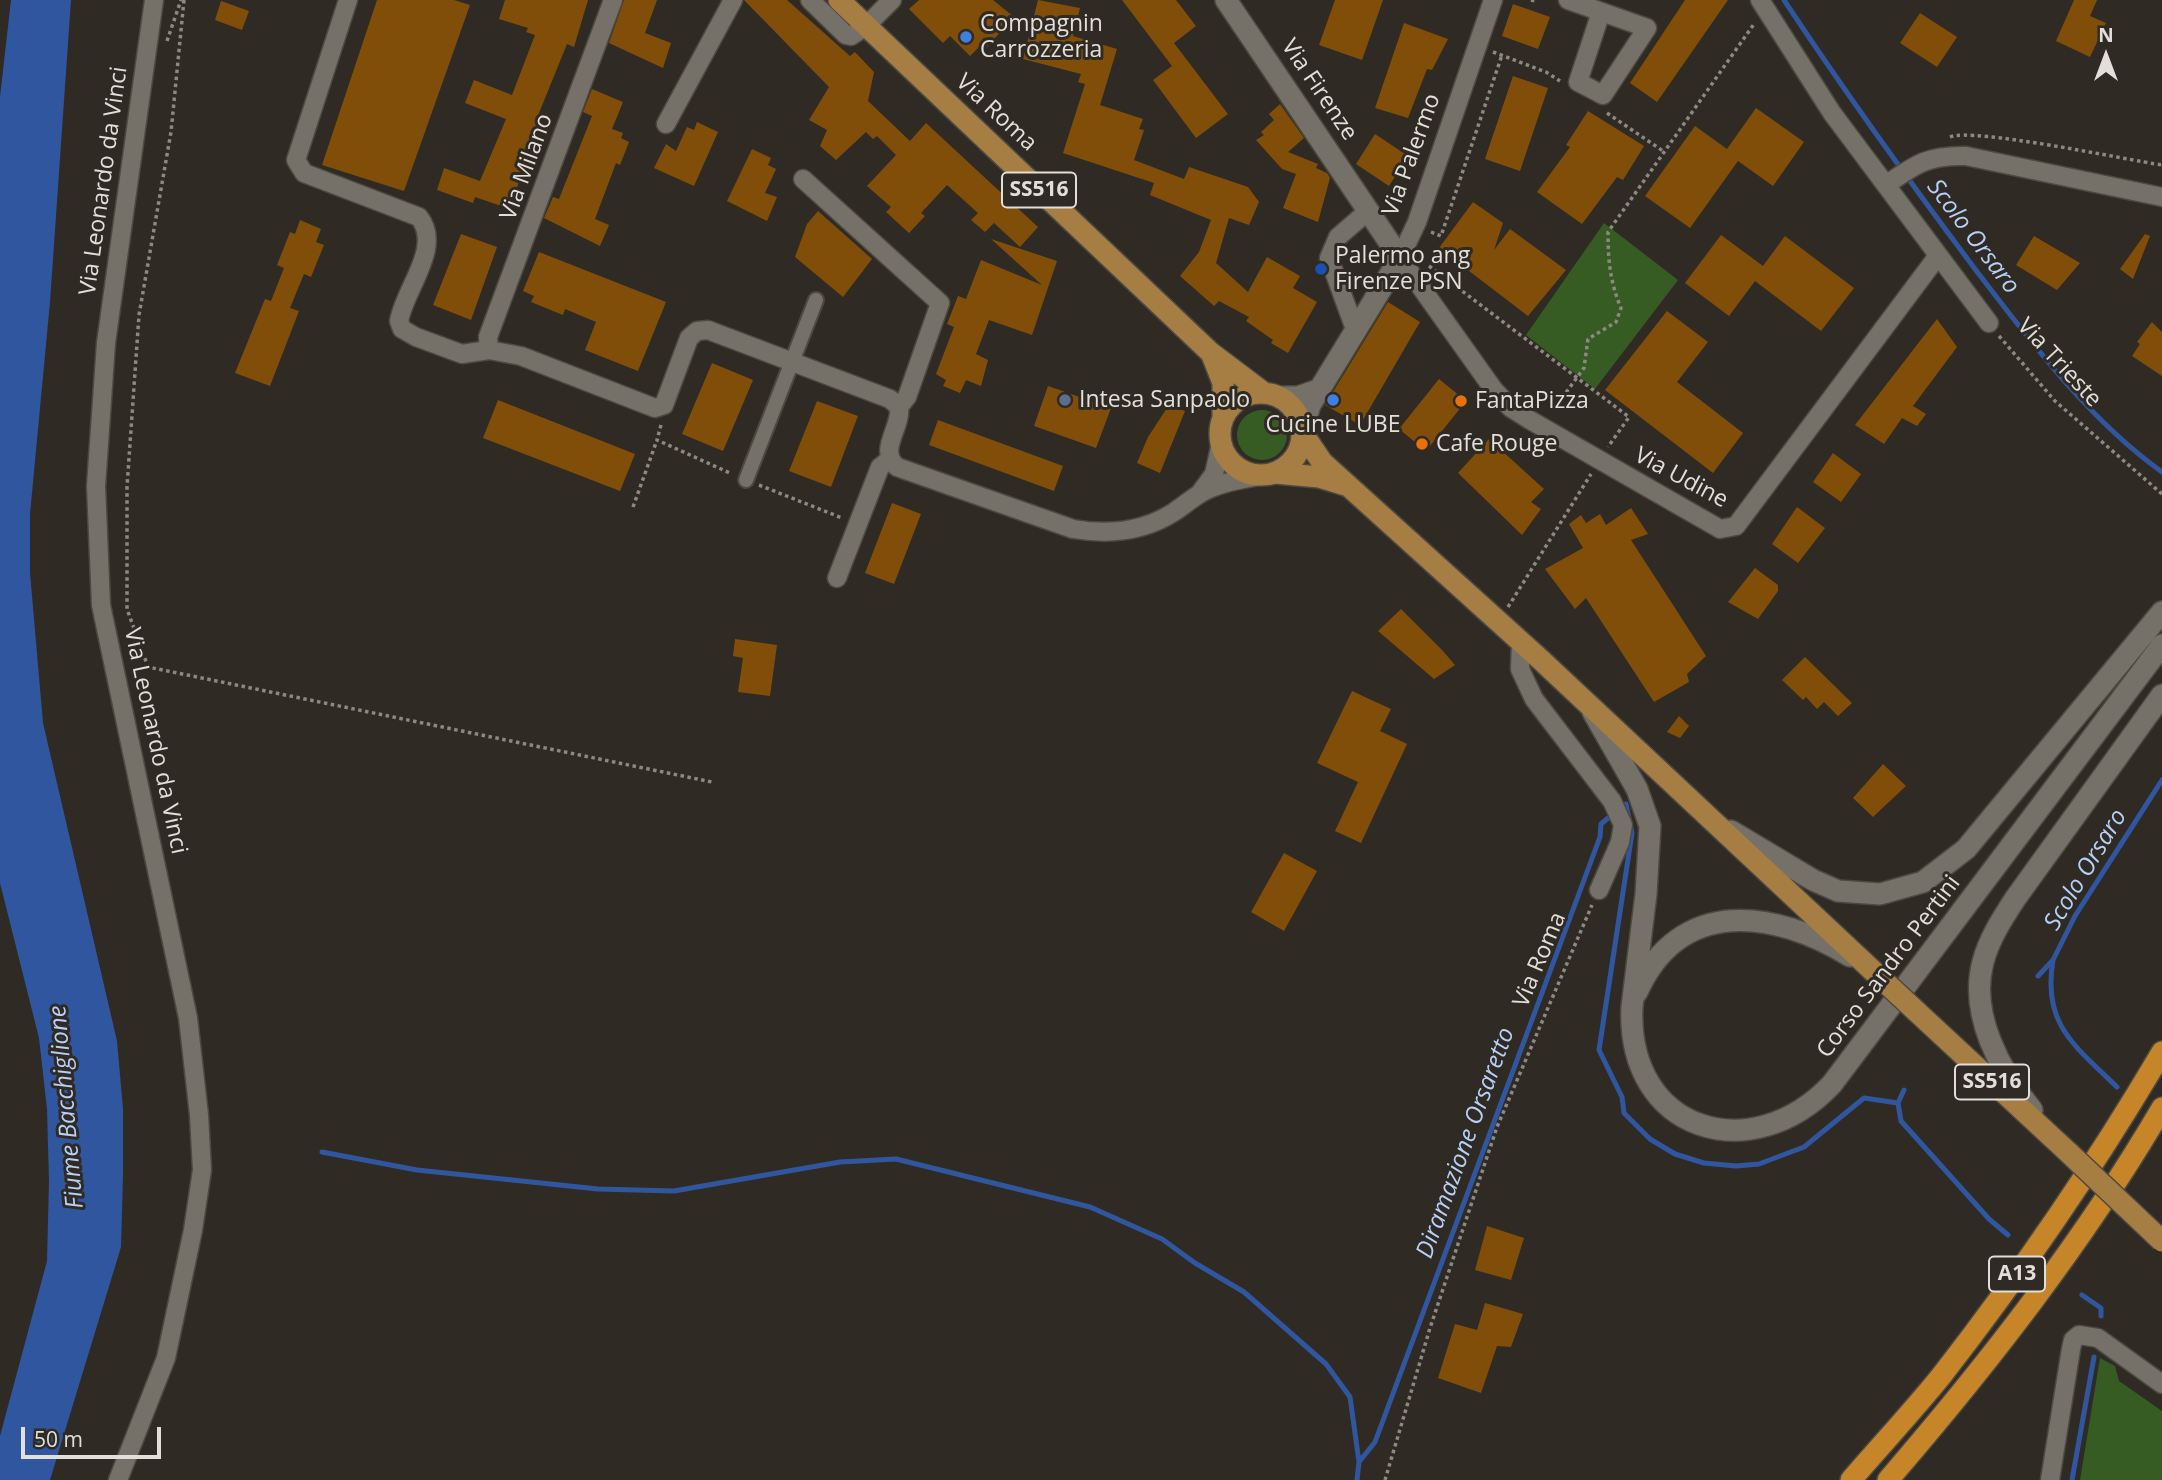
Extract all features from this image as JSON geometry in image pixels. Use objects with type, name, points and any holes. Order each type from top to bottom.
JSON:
[{"type":"highway","name":"A13","points":[[1851,1480],[1941,1376],[2037,1247],[2123,1118],[2162,1052]]},
{"type":"highway","name":"A13","points":[[1888,1480],[1965,1391],[2057,1267],[2162,1108]]},
{"type":"main road","name":"Via Roma","points":[[839,0],[1212,353],[1272,395]]},
{"type":"main road","name":"Via Roma","points":[[1212,353],[1223,383],[1223,417]]},
{"type":"main road","points":[[1223,417],[1240,399],[1272,395]]},
{"type":"main road","name":"SS516","points":[[1272,395],[1298,415],[1303,432],[1322,462],[1499,621],[2162,1241]]},
{"type":"main road","name":"SS516","points":[[1223,417],[1221,443],[1231,463],[1267,474],[1319,477],[1350,487]]},
{"type":"main road","points":[[1267,474],[1295,458],[1303,432]]},
{"type":"street","name":"Via Leonardo da Vinci","points":[[118,1480],[166,1358],[193,1230],[202,1170],[188,1018],[101,605],[96,486],[106,344],[154,0]]},
{"type":"street","points":[[348,0],[296,160],[304,173],[419,217],[425,226],[429,240],[400,314],[402,329],[462,354],[489,350],[520,356],[655,408],[664,405],[690,338],[697,331],[708,330],[890,399],[899,407],[900,417],[887,452],[889,460],[897,467],[1025,514],[1095,533],[1133,529],[1157,521],[1200,493],[1219,485],[1267,474]]},
{"type":"street","name":"Via Milano","points":[[489,350],[488,337],[613,0]]},
{"type":"street","points":[[666,124],[733,0]]},
{"type":"street","points":[[810,0],[846,35],[851,36],[866,26],[892,0]]},
{"type":"street","name":"Via Firenze","points":[[1226,0],[1401,258]]},
{"type":"street","name":"Via Palermo","points":[[1303,432],[1318,390],[1401,258],[1421,210],[1493,0]]},
{"type":"street","points":[[1568,0],[1647,28],[1603,95],[1578,82],[1601,12]]},
{"type":"street","name":"Via Trieste","points":[[1763,4],[1832,113],[1891,181],[1937,257],[1989,323]]},
{"type":"street","points":[[1891,181],[1912,166],[1942,155],[1966,156],[2162,198]]},
{"type":"street","points":[[803,179],[940,303],[907,397],[899,407]]},
{"type":"street","points":[[1356,332],[1329,258],[1338,237],[1368,211]]},
{"type":"street","name":"Via Udine","points":[[1401,258],[1494,390],[1511,408],[1599,461],[1720,529],[1728,530],[1744,519],[1937,257]]},
{"type":"street","points":[[746,480],[816,300]]},
{"type":"street","points":[[1272,395],[1298,397],[1318,390]]},
{"type":"street","points":[[1200,493],[1214,474],[1221,443]]},
{"type":"street","points":[[837,578],[880,467],[889,460]]},
{"type":"street","name":"Corso Sandro Pertini","points":[[1709,817],[1813,880],[1838,891],[1880,894],[1923,882],[1966,849],[2162,612]]},
{"type":"street","points":[[1521,642],[1520,669],[1534,699],[1612,801],[1623,825],[1620,842],[1599,890]]},
{"type":"street","name":"Corso Sandro Pertini","points":[[1588,704],[1637,789],[1650,826],[1646,894],[1632,1007],[1633,1045],[1640,1069],[1660,1097],[1685,1117],[1706,1126],[1735,1131],[1777,1125],[1818,1099],[1861,1049],[2162,645]]},
{"type":"street","points":[[2068,1153],[2017,1092],[1998,1058],[1981,1006],[1979,982],[1983,960],[1996,929],[2162,695]]},
{"type":"street","name":"Corso Sandro Pertini","points":[[1632,1007],[1651,968],[1668,947],[1690,931],[1716,922],[1745,919],[1773,922],[1828,943],[1872,970]]},
{"type":"street","points":[[2050,1480],[2073,1340],[2079,1335],[2088,1334],[2098,1338],[2162,1384]]},
{"type":"path","name":"Via Leonardo da Vinci","points":[[176,16],[182,0]]},
{"type":"path","name":"Via Leonardo da Vinci","points":[[182,0],[172,132],[139,315],[127,487],[127,608],[148,667],[712,782]]},
{"type":"path","points":[[1562,398],[1584,368],[1588,338],[1616,322],[1621,308],[1610,276],[1608,232],[1763,4]]},
{"type":"path","points":[[1425,238],[1428,231],[1441,236],[1502,55]]},
{"type":"path","points":[[1946,139],[1956,134],[1994,136],[2162,165]]},
{"type":"path","points":[[1423,261],[1629,417],[1605,450]]},
{"type":"path","name":"Via Trieste","points":[[1989,323],[2054,401],[2162,494]]},
{"type":"path","points":[[634,507],[657,440]]},
{"type":"path","points":[[1499,621],[1594,469]]},
{"type":"path","name":"Via Roma","points":[[1385,1480],[1430,1328],[1497,1127],[1599,890]]},
{"type":"green space","points":[[1604,223],[1678,280],[1595,389],[1526,335]]},
{"type":"green space","points":[[1262,410],[1280,417],[1287,435],[1280,453],[1262,460],[1244,453],[1237,435],[1244,417]]},
{"type":"green space","points":[[2100,1358],[2115,1366],[2119,1381],[2162,1411],[2162,1480],[2080,1480]]},
{"type":"water","name":"Fiume Bacchiglione","points":[[11,0],[71,0],[50,302],[30,514],[30,573],[43,723],[117,1041],[123,1109],[121,1247],[50,1480],[0,1480],[0,1436],[47,1261],[49,1181],[47,1109],[39,1038],[0,883],[0,97]]},
{"type":"building","points":[[377,0],[454,0],[470,5],[404,191],[322,165]]},
{"type":"building","points":[[505,0],[588,0],[574,47],[567,44],[539,113],[544,115],[517,187],[513,210],[475,197],[473,203],[437,190],[444,168],[480,181],[506,119],[465,103],[474,80],[512,95],[535,35],[526,32],[528,28],[499,19]]},
{"type":"building","points":[[624,0],[657,0],[645,33],[671,43],[663,68],[609,43]]},
{"type":"building","points":[[744,0],[787,0],[850,56],[855,52],[874,72],[868,101],[910,141],[926,123],[1038,227],[1020,247],[994,223],[985,232],[971,220],[978,213],[947,185],[921,213],[925,216],[909,233],[886,212],[891,207],[867,186],[896,155],[877,136],[873,139],[866,132],[836,160],[820,146],[827,130],[809,120],[829,87]]},
{"type":"building","points":[[919,0],[993,0],[1014,17],[986,48],[981,45],[970,56],[950,36],[943,43],[909,9]]},
{"type":"building","points":[[1038,0],[1080,8],[1073,36],[1117,49],[1100,105],[1143,119],[1139,129],[1144,130],[1134,160],[1184,179],[1189,167],[1248,187],[1259,202],[1249,225],[1229,218],[1216,263],[1248,292],[1267,257],[1300,276],[1293,288],[1317,302],[1288,353],[1271,343],[1273,340],[1246,321],[1249,317],[1219,301],[1214,306],[1180,276],[1199,252],[1211,220],[1150,195],[1154,183],[1063,153],[1085,84],[1078,82],[1081,74],[1023,59]]},
{"type":"building","points":[[1122,0],[1176,0],[1196,26],[1174,43],[1228,114],[1196,138],[1153,80],[1172,66]]},
{"type":"building","points":[[1335,0],[1383,0],[1362,60],[1319,45]]},
{"type":"building","points":[[1685,0],[1728,0],[1657,102],[1630,83]]},
{"type":"building","points":[[2074,0],[2097,0],[2090,16],[2106,23],[2090,57],[2056,41]]},
{"type":"building","points":[[221,1],[249,11],[242,30],[215,20]]},
{"type":"building","points":[[1513,4],[1550,17],[1538,49],[1502,36]]},
{"type":"building","points":[[1920,13],[1957,37],[1937,67],[1900,43]]},
{"type":"building","points":[[1404,23],[1448,39],[1432,70],[1427,69],[1408,118],[1375,108]]},
{"type":"building","points":[[1513,76],[1548,88],[1520,171],[1485,159]]},
{"type":"building","points":[[592,89],[623,102],[612,129],[623,133],[621,138],[629,142],[620,165],[616,163],[595,219],[609,225],[600,246],[544,218],[553,197],[559,199],[592,116],[583,112]]},
{"type":"building","points":[[1280,104],[1304,138],[1288,152],[1318,164],[1316,168],[1327,173],[1330,178],[1318,222],[1283,208],[1296,174],[1282,169],[1256,140],[1264,135],[1261,132],[1274,120],[1269,114]]},
{"type":"building","points":[[1756,108],[1804,142],[1773,186],[1738,161],[1690,228],[1645,196],[1695,126],[1727,149]]},
{"type":"building","points":[[1588,111],[1644,146],[1623,180],[1617,177],[1582,224],[1537,192],[1570,147],[1566,145]]},
{"type":"building","points":[[697,122],[718,132],[694,186],[654,168],[666,144],[676,151],[687,127],[694,130]]},
{"type":"building","points":[[1375,134],[1408,156],[1389,186],[1356,164]]},
{"type":"building","points":[[752,149],[771,158],[768,165],[776,169],[765,193],[777,197],[767,221],[727,201]]},
{"type":"building","points":[[1473,202],[1503,223],[1494,250],[1510,229],[1566,270],[1528,316],[1439,248]]},
{"type":"building","points":[[818,211],[872,259],[843,297],[795,257],[807,224]]},
{"type":"building","points":[[300,220],[321,229],[316,242],[324,245],[311,277],[304,274],[290,308],[299,311],[270,386],[235,373],[265,299],[271,301],[284,268],[277,265],[290,232],[295,234]]},
{"type":"building","points":[[461,234],[497,247],[471,320],[433,305]]},
{"type":"building","points":[[2145,234],[2150,236],[2133,279],[2120,269]]},
{"type":"building","points":[[1721,235],[1763,266],[1785,236],[1854,288],[1821,331],[1755,281],[1729,316],[1685,283]]},
{"type":"building","points":[[2034,236],[2080,263],[2057,290],[2016,265]]},
{"type":"building","points":[[991,239],[1057,261],[1032,335],[989,320],[976,354],[988,360],[981,386],[966,380],[960,393],[943,386],[946,380],[936,374],[954,327],[947,324],[958,296],[966,299],[981,260],[1042,285]]},
{"type":"building","points":[[539,252],[666,302],[638,371],[585,350],[596,322],[565,309],[563,315],[531,302],[534,296],[523,291]]},
{"type":"building","points":[[1388,302],[1420,322],[1360,425],[1325,405]]},
{"type":"building","points":[[1667,311],[1708,342],[1677,382],[1743,433],[1713,473],[1605,390]]},
{"type":"building","points":[[1937,319],[1957,347],[1913,406],[1926,414],[1917,426],[1902,418],[1884,444],[1855,425]]},
{"type":"building","points":[[2152,322],[2162,332],[2162,376],[2132,356],[2140,344],[2137,342]]},
{"type":"building","points":[[712,363],[753,380],[723,451],[682,434]]},
{"type":"building","points":[[1439,379],[1466,401],[1426,451],[1399,429]]},
{"type":"building","points":[[1048,386],[1111,408],[1096,448],[1034,426]]},
{"type":"building","points":[[498,400],[635,454],[620,491],[483,438]]},
{"type":"building","points":[[817,401],[858,416],[831,487],[789,471]]},
{"type":"building","points":[[1169,405],[1185,411],[1160,473],[1137,463],[1148,437]]},
{"type":"building","points":[[938,420],[1063,466],[1054,491],[929,445]]},
{"type":"building","points":[[1489,439],[1544,489],[1531,502],[1541,509],[1522,535],[1458,473]]},
{"type":"building","points":[[1833,453],[1861,474],[1841,502],[1813,482]]},
{"type":"building","points":[[892,503],[921,514],[894,584],[865,573]]},
{"type":"building","points":[[1797,507],[1825,528],[1798,563],[1772,544]]},
{"type":"building","points":[[1631,508],[1648,534],[1631,540],[1706,656],[1687,674],[1689,682],[1654,702],[1586,598],[1575,609],[1545,569],[1583,548],[1569,524],[1581,515],[1586,523],[1600,514],[1606,525]]},
{"type":"building","points":[[1755,568],[1778,585],[1778,591],[1758,619],[1728,602]]},
{"type":"building","points":[[1401,609],[1455,665],[1434,679],[1378,631]]},
{"type":"building","points":[[735,639],[777,645],[770,696],[738,692],[743,658],[733,656]]},
{"type":"building","points":[[1805,657],[1852,703],[1838,716],[1824,702],[1817,709],[1806,697],[1803,700],[1782,680]]},
{"type":"building","points":[[1352,691],[1391,709],[1380,731],[1407,744],[1361,843],[1335,831],[1358,782],[1317,763]]},
{"type":"building","points":[[1679,716],[1689,726],[1680,738],[1667,732]]},
{"type":"building","points":[[1883,764],[1906,786],[1873,817],[1853,798]]},
{"type":"building","points":[[1284,853],[1317,871],[1284,931],[1251,912]]},
{"type":"building","points":[[1487,1226],[1524,1238],[1511,1280],[1475,1270]]},
{"type":"building","points":[[1485,1303],[1523,1314],[1511,1347],[1497,1346],[1481,1393],[1438,1378],[1455,1324],[1477,1330]]},
{"type":"waterway","name":"Scolo Orsaro","points":[[1784,0],[1902,169],[2039,351],[2109,428],[2162,472]]},
{"type":"waterway","name":"Scolo Orsaro","points":[[2038,976],[2053,960],[2075,916],[2162,780]]},
{"type":"waterway","name":"Diramazione Orsaretto","points":[[1626,804],[1632,833],[1599,1050],[1622,1097],[1624,1113],[1650,1139],[1675,1154],[1704,1163],[1736,1166],[1759,1164],[1804,1147],[1864,1098],[1898,1103]]},
{"type":"waterway","name":"Diramazione Orsaretto","points":[[1357,1480],[1359,1462],[1375,1442],[1600,837],[1601,824],[1608,818]]},
{"type":"waterway","points":[[2053,960],[2052,1001],[2057,1017],[2075,1045],[2117,1087]]},
{"type":"waterway","name":"Scolo Orsaro","points":[[1904,1090],[1898,1103],[1901,1121],[1989,1219],[2008,1235]]},
{"type":"waterway","points":[[322,1152],[417,1170],[598,1189],[674,1191],[840,1162],[896,1159],[1090,1207],[1162,1239],[1195,1263],[1244,1292],[1326,1364],[1350,1397],[1359,1462]]},
{"type":"waterway","name":"Scolo Orsaro","points":[[2082,1295],[2101,1308],[2101,1316]]},
{"type":"waterway","name":"Scolo Orsaro","points":[[2072,1480],[2094,1357]]},
{"type":"place","name":"Compagnin Carrozzeria","points":[[966,37]]},
{"type":"place","name":"Palermo ang Firenze PSN","points":[[1321,269]]},
{"type":"place","name":"Intesa Sanpaolo","points":[[1065,400]]},
{"type":"place","name":"Cucine LUBE","points":[[1333,400]]},
{"type":"place","name":"FantaPizza","points":[[1461,401]]},
{"type":"place","name":"Cafe Rouge","points":[[1422,444]]}]
